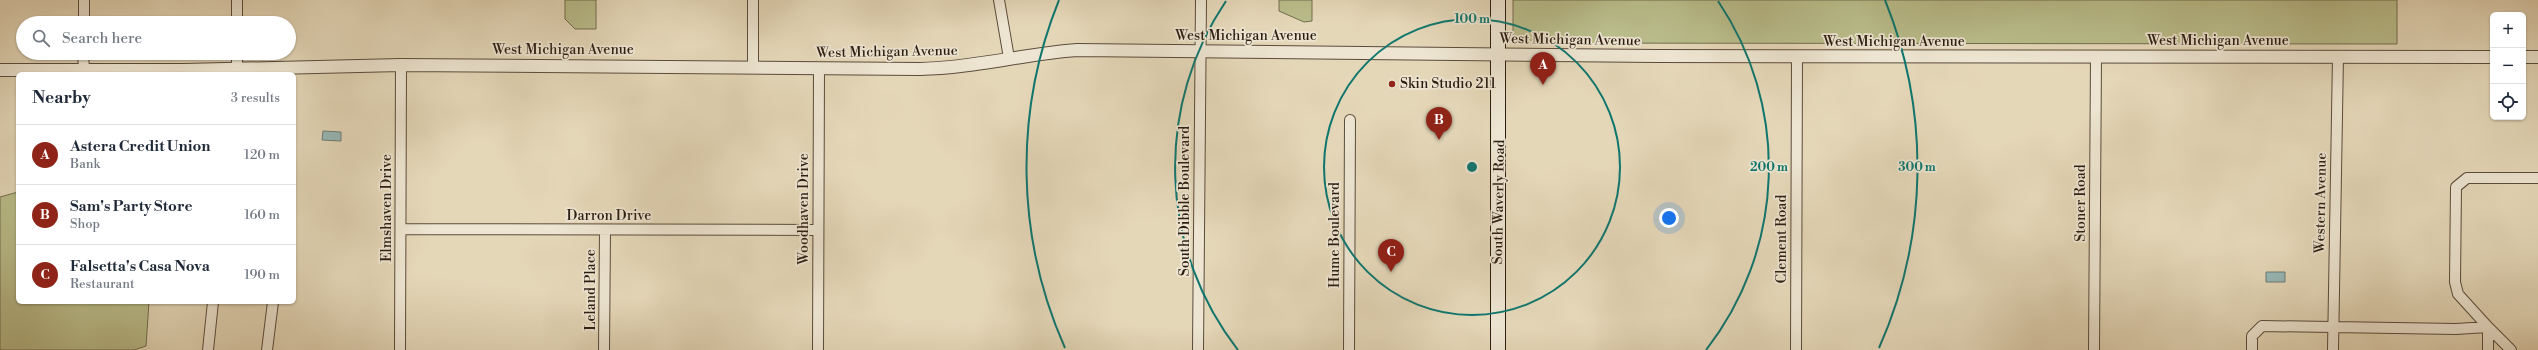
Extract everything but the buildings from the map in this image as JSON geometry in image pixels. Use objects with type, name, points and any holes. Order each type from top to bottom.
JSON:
[{"type":"main road","name":"South Waverly Road","points":[[1498,0],[1498,350]]},
{"type":"street","points":[[84,0],[84,16]]},
{"type":"street","points":[[237,0],[237,16]]},
{"type":"street","points":[[753,0],[753,68]]},
{"type":"street","points":[[999,0],[1009,58]]},
{"type":"street","name":"South Dibble Boulevard","points":[[1198,350],[1199,51],[1201,0]]},
{"type":"street","name":"West Michigan Avenue","points":[[0,70],[237,71],[401,65],[942,69],[1009,58],[1077,50],[1797,57],[2490,57]]},
{"type":"street","name":"Western Avenue","points":[[2333,350],[2338,56]]},
{"type":"street","name":"Clement Road","points":[[1796,350],[1797,57]]},
{"type":"street","name":"Stoner Road","points":[[2094,350],[2096,57]]},
{"type":"street","points":[[2526,57],[2538,57]]},
{"type":"street","points":[[83,60],[84,70]]},
{"type":"street","points":[[237,60],[237,71]]},
{"type":"street","name":"Elmshaven Drive","points":[[400,350],[401,65]]},
{"type":"street","name":"Woodhaven Drive","points":[[818,350],[819,69]]},
{"type":"street","name":"Hume Boulevard","points":[[1348,350],[1350,120]]},
{"type":"street","points":[[2511,350],[2458,294],[2455,282],[2456,187],[2467,178],[2538,178]]},
{"type":"street","name":"Darron Drive","points":[[401,229],[818,230]]},
{"type":"street","name":"Leland Place","points":[[604,350],[605,230]]},
{"type":"street","points":[[208,350],[213,304]]},
{"type":"street","points":[[267,350],[273,304]]},
{"type":"street","points":[[2252,350],[2252,336],[2262,326],[2456,329],[2488,327]]},
{"type":"street","points":[[2488,327],[2488,350]]},
{"type":"green space","points":[[565,0],[596,0],[596,29],[575,29],[565,19]]},
{"type":"green space","points":[[1279,0],[1312,0],[1312,21],[1304,22],[1279,11]]},
{"type":"green space","points":[[1513,0],[2397,0],[2397,44],[1519,43],[1513,39]]},
{"type":"green space","points":[[16,193],[16,304],[149,304],[146,346],[134,350],[0,350],[0,197]]},
{"type":"water","points":[[323,131],[341,132],[341,141],[322,140]]},
{"type":"water","points":[[2266,272],[2285,272],[2285,282],[2266,282]]},
{"type":"place","name":"Skin Studio 211","points":[[1392,84]]},
{"type":"place","name":"Astera Credit Union","points":[[1543,85]]},
{"type":"place","name":"Sam's Party Store","points":[[1439,140]]},
{"type":"place","name":"Falsetta's Casa Nova","points":[[1391,272]]}]
